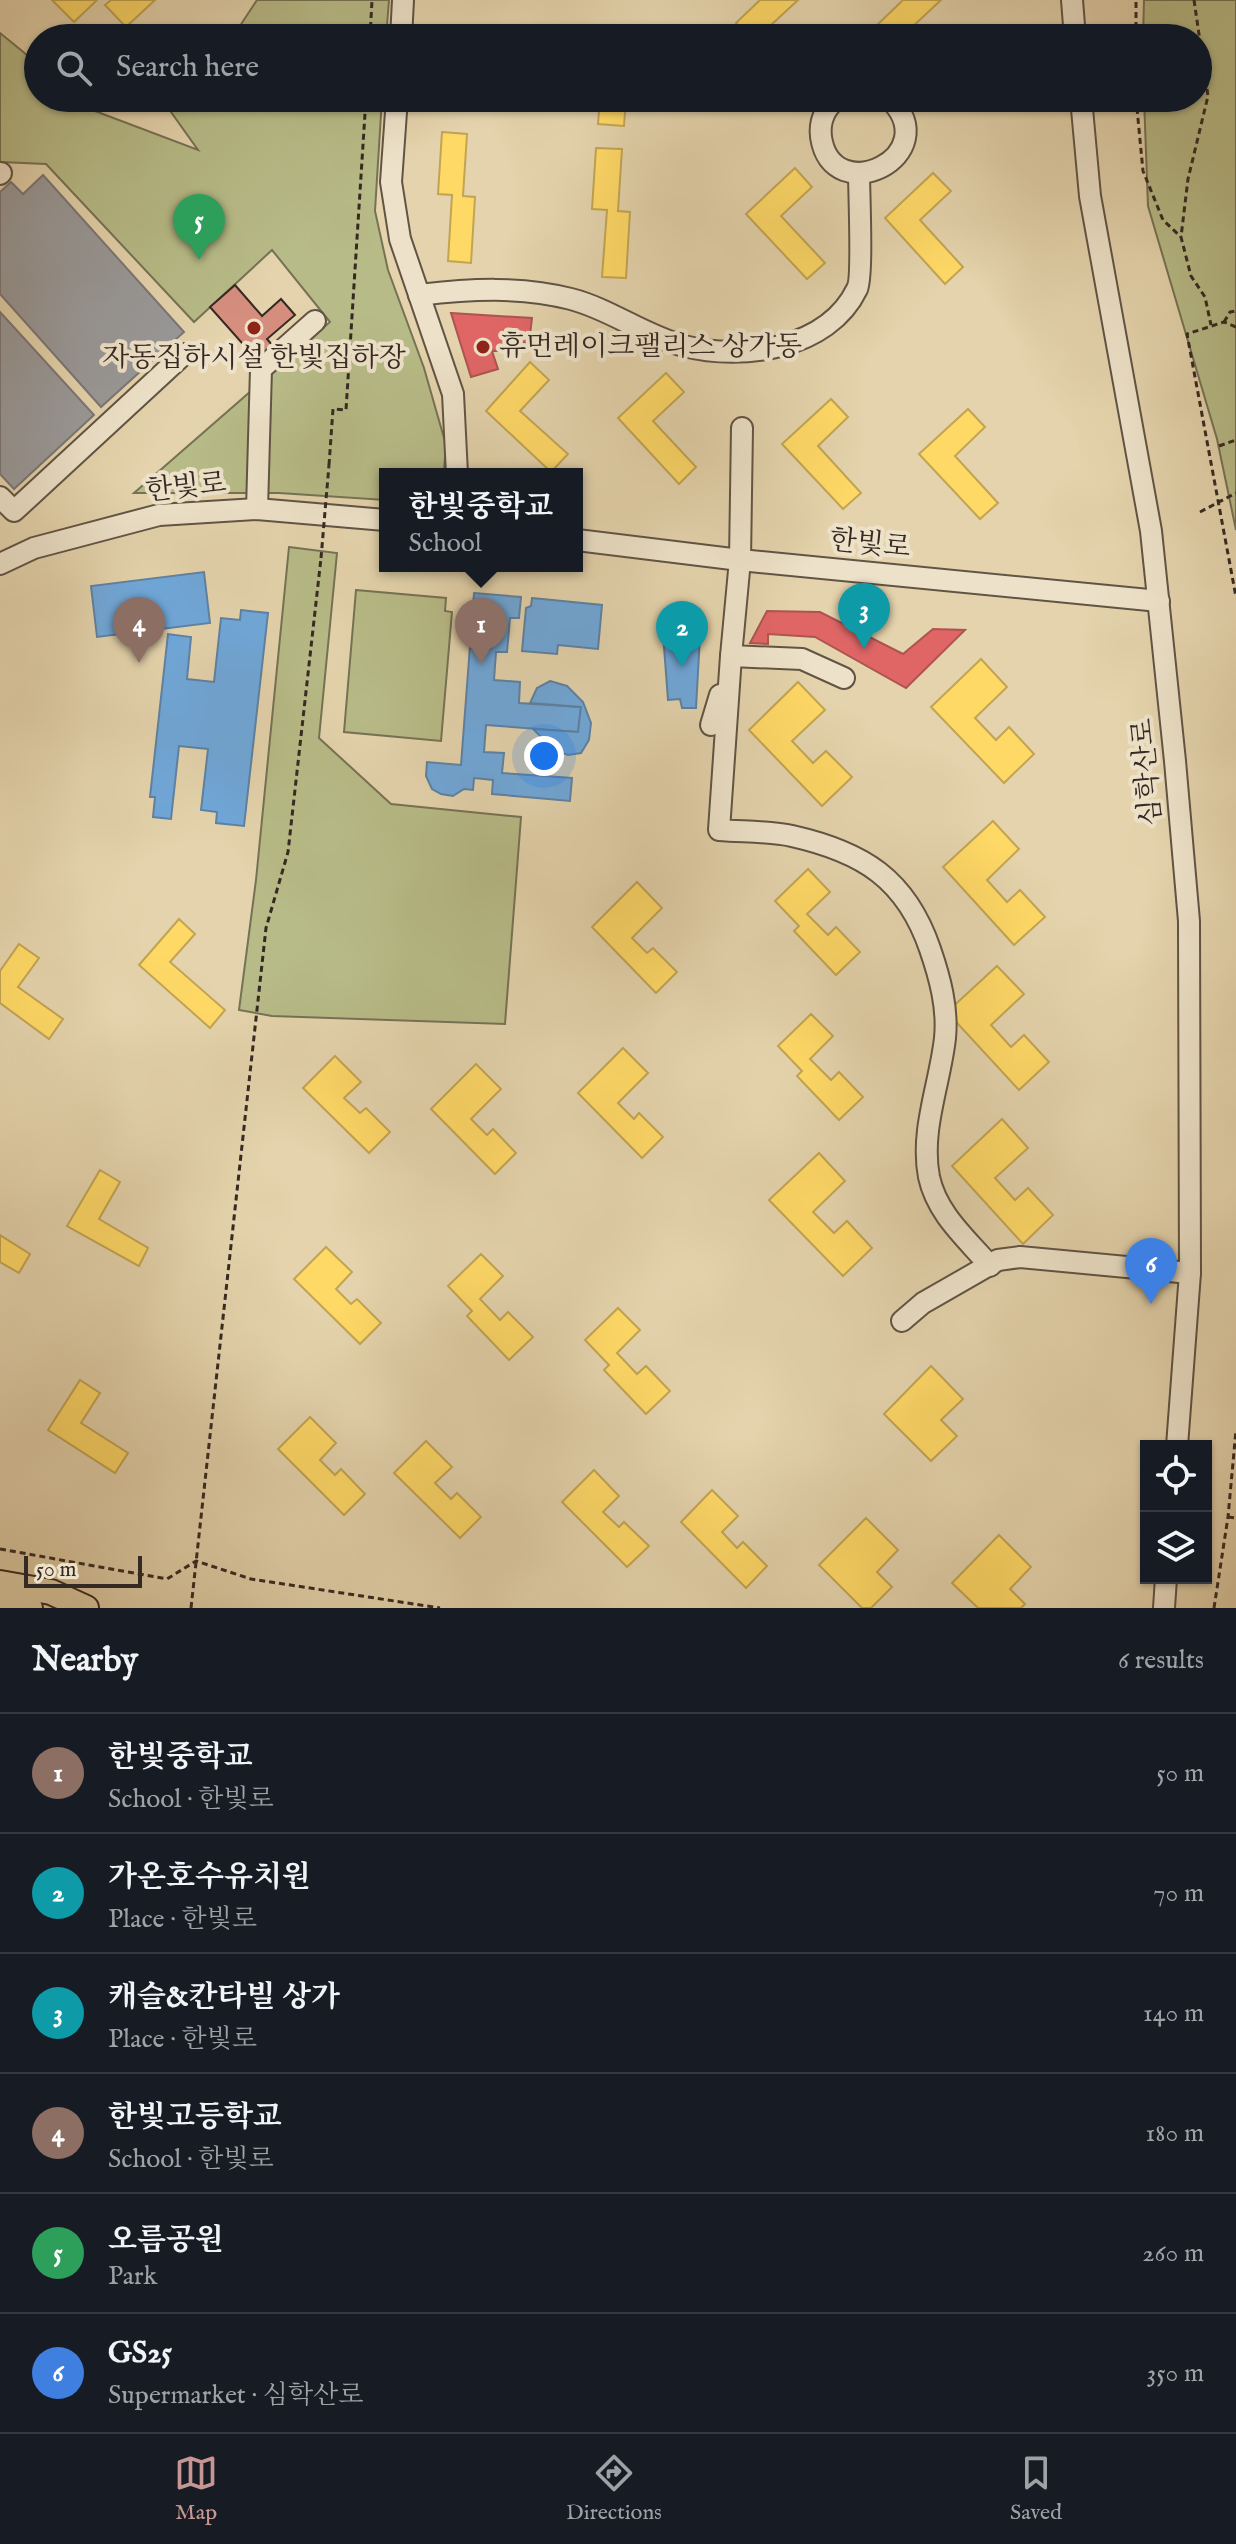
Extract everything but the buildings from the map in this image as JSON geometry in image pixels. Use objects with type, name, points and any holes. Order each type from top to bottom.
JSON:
[{"type":"main road","points":[[0,1583],[51,1592],[86,1608]]},
{"type":"main road","points":[[0,1604],[30,1608]]},
{"type":"street","points":[[402,24],[403,0]]},
{"type":"street","points":[[1072,0],[1074,24]]},
{"type":"street","points":[[396,112],[391,182],[400,239],[453,394],[457,468]]},
{"type":"street","points":[[825,112],[820,128],[826,153],[846,170],[859,173],[885,167],[895,159],[905,134],[900,112]]},
{"type":"street","name":"심학산로","points":[[1082,112],[1090,196],[1148,516],[1189,921],[1190,1273],[1177,1440]]},
{"type":"street","points":[[419,295],[472,289],[516,290],[572,299],[683,345],[718,351],[762,349],[805,338],[837,318],[859,287],[859,173]]},
{"type":"street","points":[[257,509],[261,369],[315,321]]},
{"type":"street","points":[[0,497],[14,511],[184,354]]},
{"type":"street","points":[[742,428],[740,560],[719,830],[791,836],[855,856],[887,878],[921,921],[938,971],[946,1011],[945,1039],[927,1143],[929,1176],[939,1208],[990,1266]]},
{"type":"street","name":"한빛로","points":[[0,564],[34,548],[159,515],[257,509],[379,519]]},
{"type":"street","name":"한빛로","points":[[583,541],[740,560],[1159,601]]},
{"type":"street","points":[[731,656],[802,659],[844,678]]},
{"type":"street","points":[[711,725],[731,656]]},
{"type":"street","points":[[1007,1240],[1020,1257]]},
{"type":"street","points":[[902,1321],[923,1303],[998,1260],[1020,1257],[1190,1273]]},
{"type":"street","points":[[1164,1608],[1166,1584]]},
{"type":"path","points":[[371,24],[372,0]]},
{"type":"path","points":[[1136,0],[1136,24]]},
{"type":"path","points":[[1194,0],[1198,24]]},
{"type":"path","points":[[191,1608],[266,928],[288,852],[321,558],[333,409],[346,410],[365,112]]},
{"type":"path","points":[[1137,112],[1143,171],[1163,220],[1181,237]]},
{"type":"path","points":[[1204,112],[1188,179],[1181,237],[1191,276],[1205,297],[1211,325]]},
{"type":"path","points":[[1224,322],[1230,312],[1236,311]]},
{"type":"path","points":[[1236,327],[1224,322],[1187,334],[1236,597]]},
{"type":"path","points":[[1219,446],[1236,440]]},
{"type":"path","points":[[1200,512],[1236,493]]},
{"type":"path","points":[[1214,1608],[1228,1517],[1236,1430]]},
{"type":"path","points":[[1228,1517],[1236,1518]]},
{"type":"path","points":[[0,1549],[167,1579],[196,1561],[251,1579],[440,1608]]},
{"type":"green space","points":[[257,0],[389,0],[387,24],[241,24]]},
{"type":"green space","points":[[1144,0],[1236,0],[1236,530],[1217,439],[1148,206],[1145,112],[1212,112],[1212,24],[1143,24]]},
{"type":"green space","points":[[0,33],[24,53],[24,112],[98,112],[198,150],[171,112],[381,112],[375,211],[388,270],[424,368],[446,445],[444,468],[379,468],[379,500],[279,493],[134,493],[330,322],[272,250],[194,322],[46,164],[0,162]]},
{"type":"green space","points":[[289,547],[337,553],[319,738],[391,804],[521,817],[505,1024],[272,1016],[239,1010],[256,880]]},
{"type":"green space","points":[[356,590],[446,598],[445,611],[452,612],[441,741],[344,732]]},
{"type":"place","name":"오름공원","points":[[199,260]]},
{"type":"place","name":"자동집하시설 한빛집하장","points":[[254,328]]},
{"type":"place","name":"휴먼레이크팰리스 상가동","points":[[483,347]]},
{"type":"place","name":"캐슬&칸타빌 상가","points":[[864,649]]},
{"type":"place","name":"한빛고등학교","points":[[139,663]]},
{"type":"place","name":"한빛중학교","points":[[481,664]]},
{"type":"place","name":"가온호수유치원","points":[[682,667]]},
{"type":"place","name":"GS25","points":[[1151,1304]]}]
